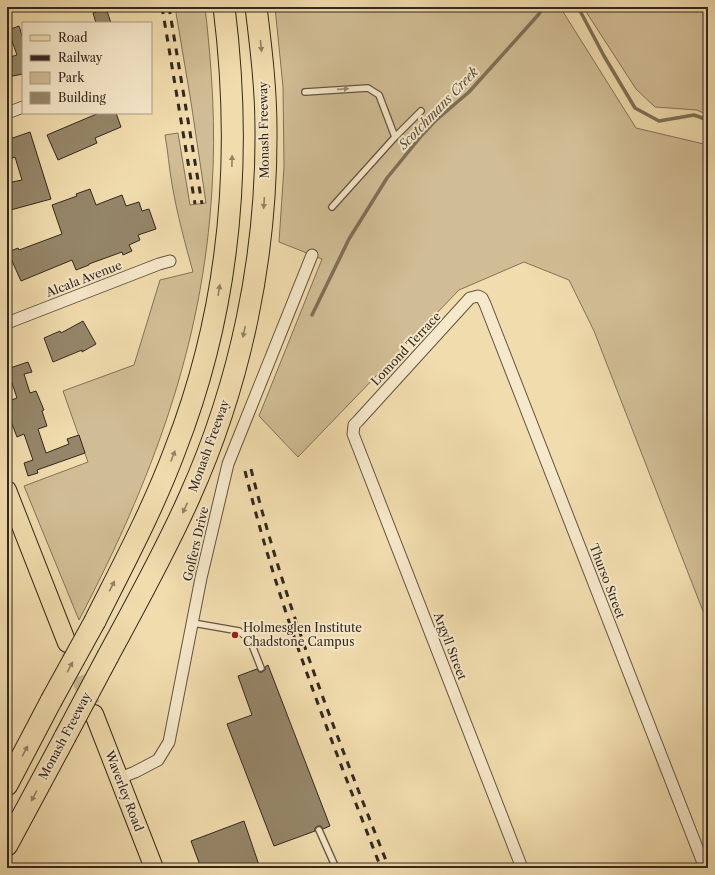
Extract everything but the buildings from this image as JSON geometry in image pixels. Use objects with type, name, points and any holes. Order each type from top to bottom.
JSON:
[{"type":"highway","points":[[7,785],[95,621],[142,525],[176,449],[189,410],[211,331],[226,250],[230,209],[233,128],[232,86],[224,7]]},
{"type":"highway","name":"Monash Freeway","points":[[7,845],[172,535],[190,497],[219,424],[233,378],[251,300],[258,255],[266,168],[265,89],[256,7]]},
{"type":"main road","points":[[7,490],[12,517],[67,643]]},
{"type":"main road","name":"Waverley Road","points":[[94,714],[154,868]]},
{"type":"street","points":[[7,113],[22,107]]},
{"type":"street","name":"Golfers Drive","points":[[120,778],[158,760],[169,742],[201,578],[228,464],[312,255]]},
{"type":"street","name":"Alcala Avenue","points":[[7,323],[158,264],[170,261]]},
{"type":"street","name":"Lomond Terrace","points":[[353,434],[354,425],[470,298],[480,297],[485,304]]},
{"type":"street","name":"Thurso Street","points":[[485,304],[705,868]]},
{"type":"street","name":"Argyll Street","points":[[353,434],[522,868]]},
{"type":"lane","points":[[305,92],[368,88],[379,95],[394,137]]},
{"type":"lane","points":[[332,207],[394,137],[421,111]]},
{"type":"lane","points":[[193,623],[239,631],[250,640],[261,668]]},
{"type":"lane","points":[[319,830],[336,868]]},
{"type":"green space","points":[[175,7],[205,7],[210,53],[214,143],[207,247],[198,303],[185,358],[169,412],[129,517],[79,620],[24,486],[88,462],[63,391],[134,365],[160,280],[193,272],[176,206],[165,135],[178,133],[190,205],[206,203]]},
{"type":"green space","points":[[275,7],[560,7],[636,128],[708,145],[708,624],[594,331],[569,280],[524,262],[459,290],[298,457],[259,416],[322,259],[279,242],[284,167],[283,87]]},
{"type":"green space","points":[[583,7],[708,8],[708,115],[697,110],[655,107],[636,89]]},
{"type":"waterway","name":"Scotchmans Creek","points":[[312,315],[349,239],[387,178],[422,135],[435,121],[469,92],[539,14],[543,7]]},
{"type":"waterway","points":[[578,7],[604,56],[635,108],[659,121],[694,115],[708,120]]},
{"type":"tunnel","points":[[70,651],[91,705]]},
{"type":"railway","points":[[162,7],[195,204]]},
{"type":"railway","points":[[169,7],[202,204]]},
{"type":"railway","points":[[251,469],[280,571],[313,671],[389,868]]},
{"type":"railway","points":[[245,471],[258,522],[289,622],[324,721],[381,868]]},
{"type":"place","name":"Holmesglen Institute Chadstone Campus","points":[[235,635]]}]
